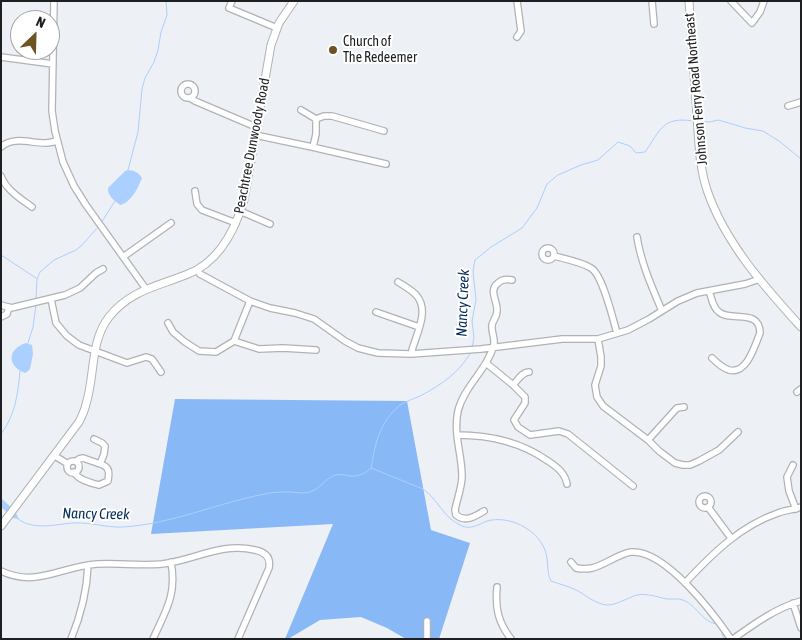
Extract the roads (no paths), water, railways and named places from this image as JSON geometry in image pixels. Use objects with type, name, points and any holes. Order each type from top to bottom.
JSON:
[{"type":"main road","name":"Peachtree Dunwoody Road","points":[[1,526],[55,456],[84,412],[95,351],[108,318],[125,301],[146,289],[197,270],[218,252],[229,236],[244,200],[271,45],[284,14],[294,1]]},
{"type":"main road","name":"Johnson Ferry Road Northeast","points":[[689,1],[700,161],[707,190],[731,241],[801,327]]},
{"type":"street","points":[[54,1],[52,112],[63,162],[74,186],[86,205],[146,289]]},
{"type":"street","points":[[232,1],[229,8],[277,28]]},
{"type":"street","points":[[516,37],[521,31],[517,1]]},
{"type":"street","points":[[652,1],[654,24]]},
{"type":"street","points":[[731,1],[752,23],[760,12],[764,1]]},
{"type":"street","points":[[1,57],[52,64]]},
{"type":"street","points":[[190,98],[256,127]]},
{"type":"street","points":[[788,106],[801,102]]},
{"type":"street","points":[[301,110],[316,119]]},
{"type":"street","points":[[316,119],[332,116],[384,131]]},
{"type":"street","points":[[313,147],[316,134],[316,119]]},
{"type":"street","points":[[255,136],[386,164]]},
{"type":"street","points":[[2,146],[7,142],[13,141],[45,143],[57,141]]},
{"type":"street","points":[[1,176],[5,184],[32,207]]},
{"type":"street","points":[[195,190],[197,204],[202,210],[236,223]]},
{"type":"street","points":[[240,211],[270,224]]},
{"type":"street","points":[[123,257],[171,223]]},
{"type":"street","points":[[637,237],[640,254],[662,311]]},
{"type":"street","points":[[554,256],[592,268],[596,272],[603,287],[617,333]]},
{"type":"street","points":[[1,305],[9,307],[65,295],[80,288],[96,272],[103,269]]},
{"type":"street","points":[[197,270],[200,274],[250,302],[307,316],[323,325],[345,342],[358,348],[378,353],[411,354],[481,349],[562,339],[598,339],[649,320],[678,301],[697,293],[745,284],[760,279]]},
{"type":"street","points":[[484,511],[467,519],[460,518],[456,514],[455,510],[462,477],[457,435],[458,412],[469,388],[486,363],[494,343],[492,326],[498,311],[493,289],[499,282],[512,280]]},
{"type":"street","points":[[398,282],[419,298],[423,312],[411,354]]},
{"type":"street","points":[[709,291],[714,307],[721,314],[750,318],[754,320],[760,329],[746,365],[730,370],[712,358]]},
{"type":"street","points":[[51,299],[56,323],[78,345],[127,362],[146,357],[152,359],[161,372]]},
{"type":"street","points":[[168,323],[173,332],[185,342],[199,350],[216,352],[234,341],[250,302]]},
{"type":"street","points":[[1,317],[6,314],[9,307]]},
{"type":"street","points":[[376,312],[419,327]]},
{"type":"street","points":[[598,339],[601,366],[595,385],[597,397],[603,406],[675,462],[682,465],[690,465],[719,450],[738,432]]},
{"type":"street","points":[[234,341],[259,349],[316,350]]},
{"type":"street","points":[[486,363],[525,397],[526,401],[514,420],[518,427],[530,435],[564,432],[633,486]]},
{"type":"street","points":[[513,385],[522,374],[529,372]]},
{"type":"street","points":[[648,440],[677,408],[684,407]]},
{"type":"street","points":[[457,435],[494,438],[521,445],[554,465],[563,473],[568,484]]},
{"type":"street","points":[[94,439],[105,446],[100,464]]},
{"type":"street","points":[[55,456],[68,464]]},
{"type":"street","points":[[83,458],[100,464],[106,467],[109,472],[108,481],[96,484],[81,479],[74,472],[69,471],[68,464],[71,461],[83,458]]},
{"type":"street","points":[[74,472],[79,468],[76,461]]},
{"type":"street","points":[[686,583],[710,556],[732,538],[754,524],[779,512],[798,508],[789,491],[787,477],[793,465]]},
{"type":"street","points":[[708,507],[732,538]]},
{"type":"street","points":[[1,571],[15,576],[35,578],[88,565],[154,564],[171,562],[221,549],[251,549],[264,553],[270,561],[269,568],[238,639]]},
{"type":"street","points":[[571,562],[576,568],[592,568],[629,552],[641,552],[652,557],[686,583],[710,609],[732,639],[756,622],[793,603],[801,601]]},
{"type":"street","points":[[154,639],[173,592],[171,562]]},
{"type":"street","points":[[70,639],[83,605],[88,565]]},
{"type":"street","points":[[497,587],[498,616],[504,630],[511,639]]},
{"type":"street","points":[[793,603],[801,628]]},
{"type":"street","points":[[427,621],[427,639]]},
{"type":"waterway","points":[[128,170],[138,132],[142,89],[158,50],[161,32],[167,15],[166,1]]},
{"type":"waterway","name":"Nancy Creek","points":[[472,348],[474,338],[472,321],[476,300],[473,271],[475,260],[491,247],[522,228],[537,208],[547,184],[558,175],[598,160],[618,142],[630,146],[636,153],[645,152],[668,123],[683,120],[693,121]]},
{"type":"waterway","name":"Nancy Creek","points":[[700,121],[710,122],[718,120],[763,131],[801,159]]},
{"type":"waterway","points":[[101,223],[115,201]]},
{"type":"waterway","points":[[36,298],[37,279],[40,272],[54,260],[76,250],[99,226]]},
{"type":"waterway","points":[[1,255],[36,278]]},
{"type":"waterway","points":[[28,343],[33,327],[36,305]]},
{"type":"waterway","name":"Nancy Creek","points":[[18,519],[24,523],[38,526],[74,523],[117,527],[141,525],[177,518],[268,493],[310,492],[335,475],[353,476],[362,474],[371,468],[379,434],[393,412],[401,405],[428,392],[449,378],[471,352]]},
{"type":"waterway","points":[[1,434],[13,412],[20,371]]},
{"type":"waterway","points":[[371,468],[423,489],[455,523],[462,526],[472,527],[495,520],[504,520],[521,525],[541,542],[545,550],[551,581],[573,589],[598,603],[611,605],[637,595],[679,599],[689,603],[706,620],[716,624]]},
{"type":"waterway","points":[[722,632],[725,639]]},
{"type":"place","name":"Church of The Redeemer","points":[[333,50]]}]
